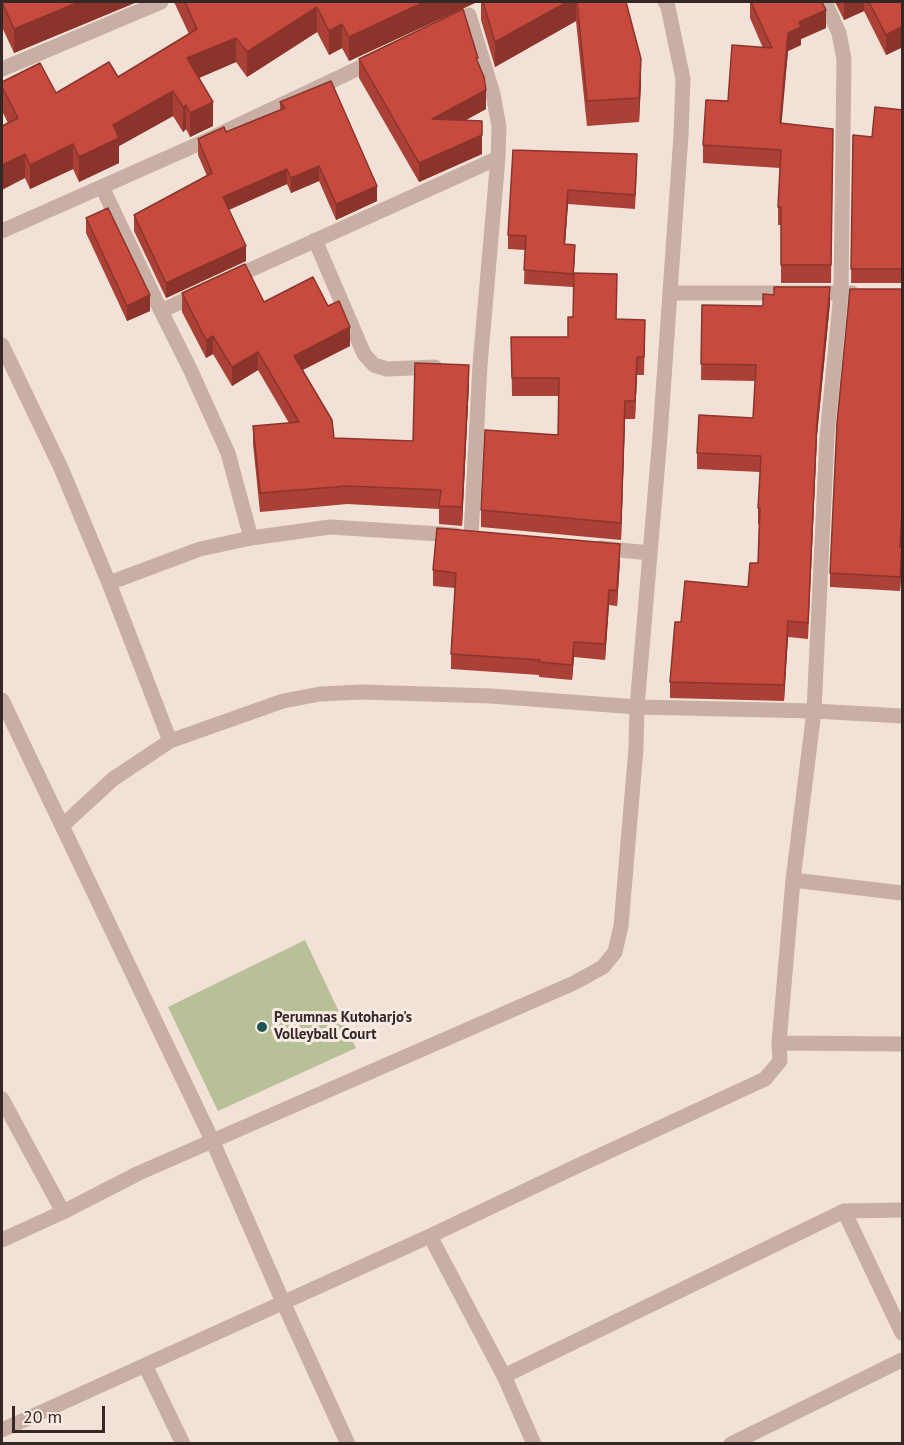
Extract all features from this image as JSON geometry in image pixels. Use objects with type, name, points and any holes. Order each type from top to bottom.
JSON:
[{"type":"street","points":[[2,69],[161,2]]},
{"type":"street","points":[[2,1240],[212,1140],[574,983],[603,967],[615,952],[621,926],[636,748],[637,707],[670,294],[683,79],[665,2]]},
{"type":"street","points":[[2,1430],[430,1236],[765,1079],[780,1060],[779,1043],[793,880],[814,711],[827,436],[842,293],[844,59],[839,33],[825,2]]},
{"type":"street","points":[[109,583],[200,549],[251,538],[330,527],[477,536],[474,365],[498,158],[499,127],[493,94],[469,15]]},
{"type":"street","points":[[2,231],[205,141],[395,50]]},
{"type":"street","points":[[161,311],[498,158]]},
{"type":"street","points":[[102,187],[228,453],[251,538]]},
{"type":"street","points":[[315,240],[364,354],[374,365],[387,369],[445,367]]},
{"type":"street","points":[[670,294],[862,293]]},
{"type":"street","points":[[2,345],[60,468],[109,583],[171,741]]},
{"type":"street","points":[[591,547],[650,553]]},
{"type":"street","points":[[62,826],[113,779],[171,741],[283,701],[320,694],[362,692],[491,696],[637,707],[814,711],[903,716]]},
{"type":"street","points":[[2,700],[212,1140],[348,1443]]},
{"type":"street","points":[[793,880],[903,892]]},
{"type":"street","points":[[779,1043],[903,1044]]},
{"type":"street","points":[[2,1099],[63,1212]]},
{"type":"street","points":[[504,1376],[844,1210],[903,1210]]},
{"type":"street","points":[[844,1210],[903,1333]]},
{"type":"street","points":[[430,1236],[504,1376],[534,1443]]},
{"type":"street","points":[[731,1443],[903,1360]]},
{"type":"street","points":[[145,1365],[183,1443]]},
{"type":"green space","name":"Perumnas Kutoharjo's Volleyball Court","points":[[305,940],[356,1048],[218,1111],[168,1007]]},
{"type":"building","points":[[2,2],[79,2],[14,29]]},
{"type":"building","points":[[185,2],[424,2],[349,37],[342,24],[329,31],[317,7],[247,52],[236,38],[187,58],[213,102],[190,113],[186,105],[183,107],[173,91],[113,125],[119,138],[79,157],[73,144],[30,165],[25,154],[2,165],[2,126],[18,118],[2,87],[2,82],[40,63],[56,93],[109,62],[118,77],[197,29]]},
{"type":"building","points":[[483,2],[567,2],[495,42]]},
{"type":"building","points":[[577,2],[626,2],[641,59],[639,98],[587,101]]},
{"type":"building","points":[[751,2],[822,2],[826,10],[799,22],[801,27],[788,33],[780,123],[833,129],[831,265],[781,265],[781,207],[778,207],[781,150],[703,145],[706,100],[728,101],[732,45],[772,48]]},
{"type":"building","points":[[869,2],[903,2],[903,26],[886,35]]},
{"type":"building","points":[[463,9],[486,90],[432,119],[482,121],[482,135],[419,163],[359,59]]},
{"type":"building","points":[[331,81],[377,186],[336,204],[319,166],[291,178],[287,169],[223,197],[246,246],[166,283],[134,215],[212,173],[198,139],[224,127],[226,132],[285,108],[280,102]]},
{"type":"building","points":[[875,107],[903,110],[903,269],[851,269],[853,135],[872,137]]},
{"type":"building","points":[[513,150],[637,154],[635,195],[568,190],[564,244],[575,245],[573,274],[524,270],[526,236],[508,235]]},
{"type":"building","points":[[108,208],[150,295],[127,306],[86,218]]},
{"type":"building","points":[[245,264],[264,302],[313,277],[328,306],[339,301],[350,327],[294,356],[332,420],[334,438],[413,441],[415,363],[469,365],[462,507],[439,506],[441,490],[347,486],[260,493],[253,426],[299,422],[258,352],[232,367],[213,336],[206,340],[182,293]]},
{"type":"building","points":[[574,273],[617,274],[616,319],[645,320],[644,357],[637,357],[635,401],[625,401],[621,523],[481,510],[485,430],[558,435],[559,378],[512,378],[511,337],[568,337],[568,317],[573,317]]},
{"type":"building","points":[[774,287],[830,287],[817,420],[808,623],[788,621],[784,685],[670,682],[675,622],[681,622],[685,581],[748,587],[750,563],[758,563],[761,456],[697,453],[699,415],[753,418],[756,365],[701,364],[702,305],[763,306],[763,294],[774,295]]},
{"type":"building","points":[[850,289],[903,289],[903,495],[900,577],[830,573],[837,423]]},
{"type":"building","points":[[437,528],[620,544],[617,590],[609,590],[605,644],[574,642],[572,665],[539,662],[540,660],[451,654],[456,573],[433,570]]},
{"type":"place","name":"Perumnas Kutoharjo's Volleyball Court","points":[[262,1027]]}]
